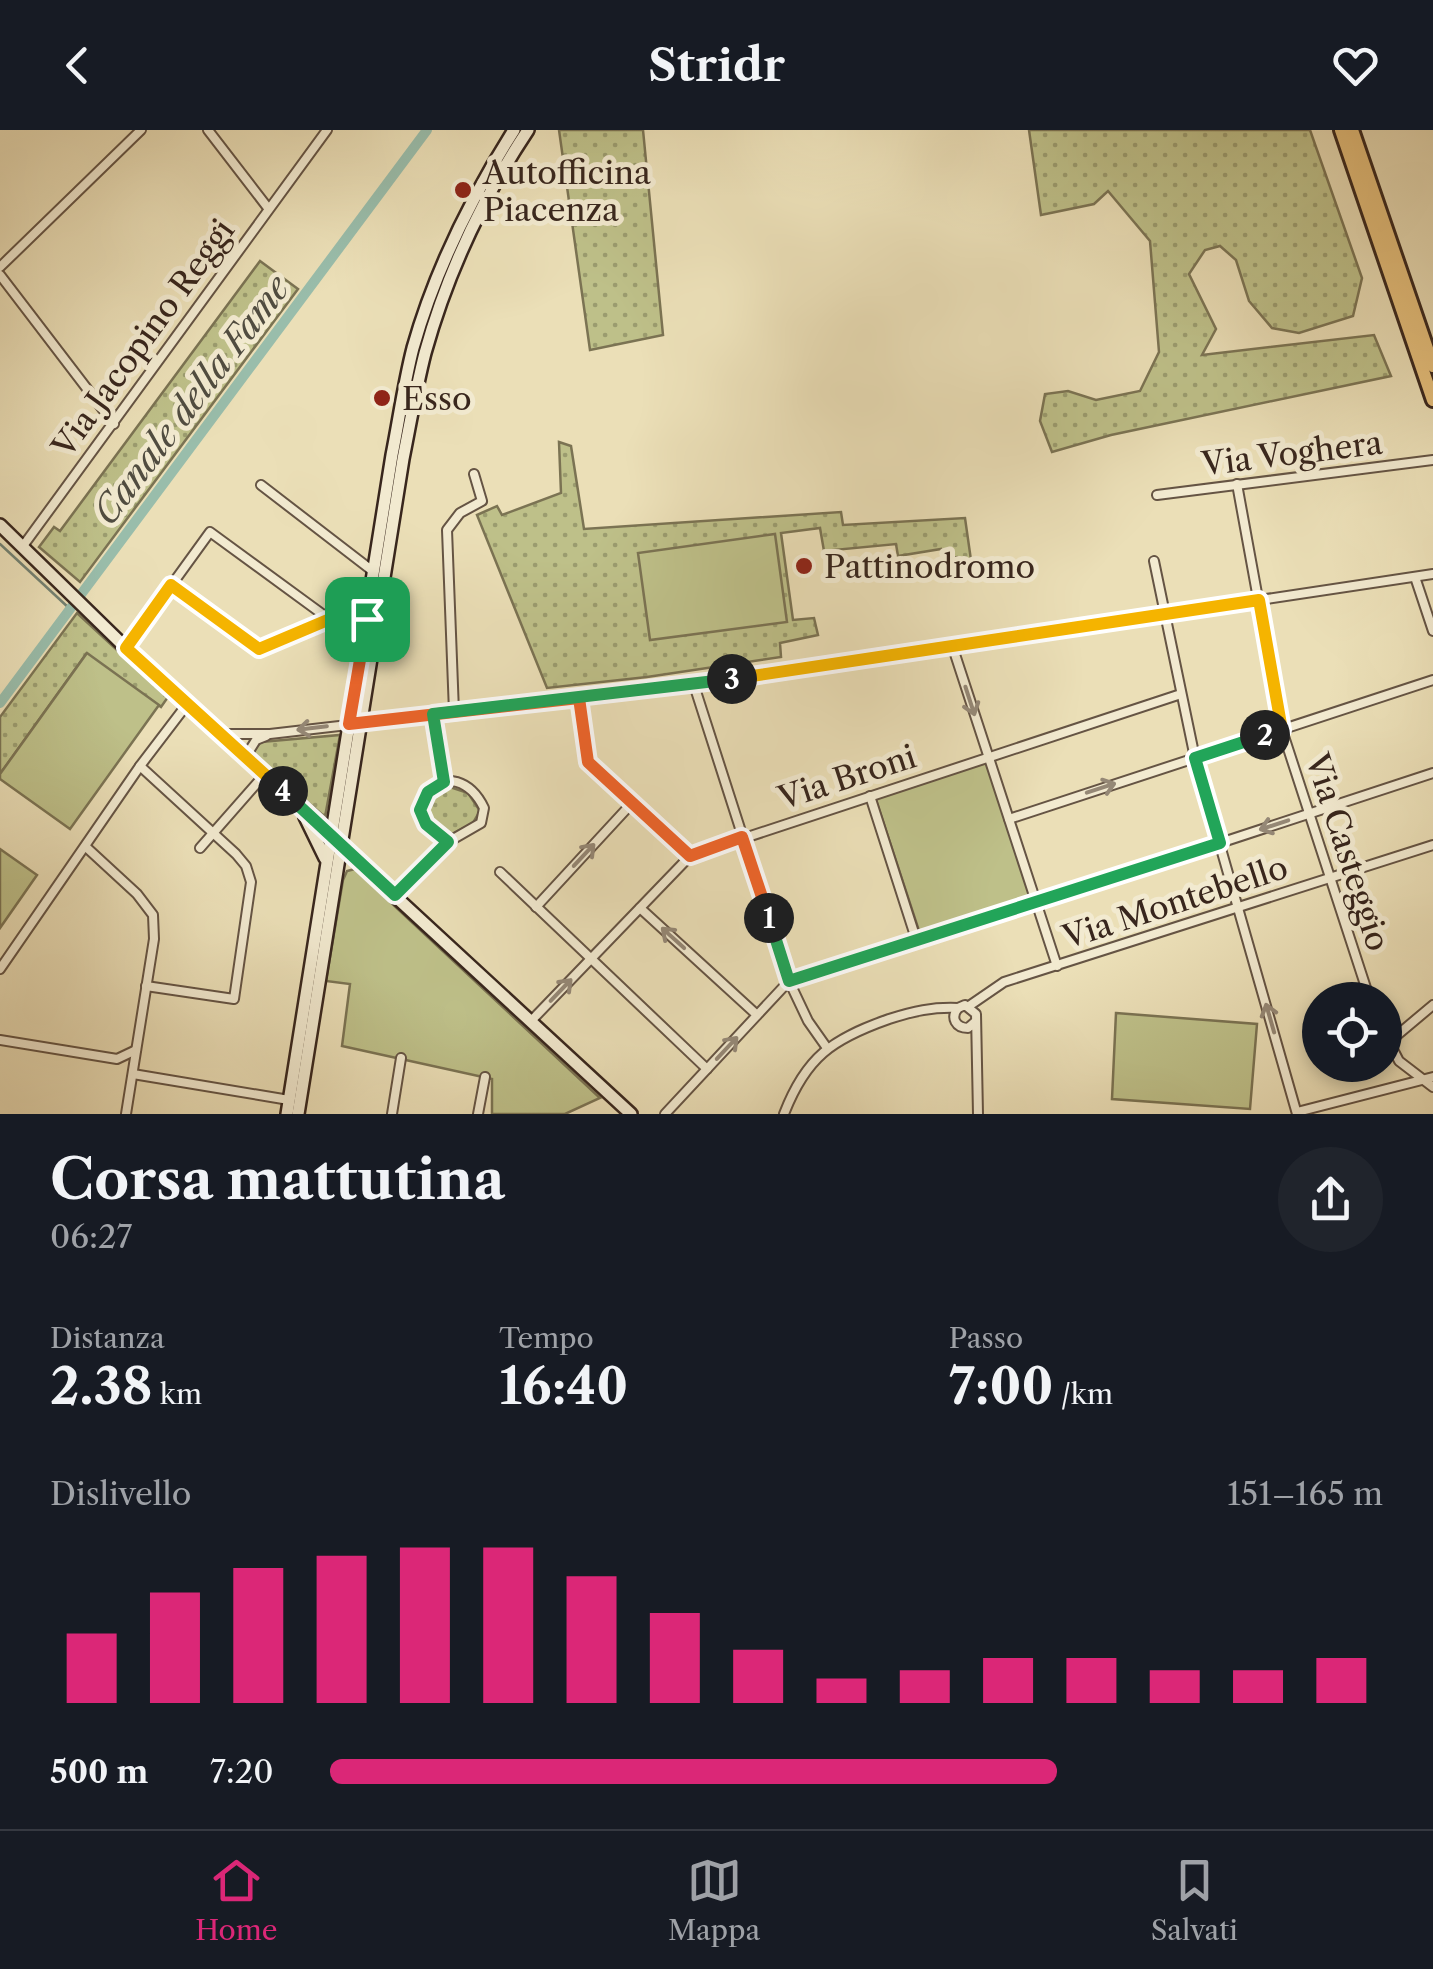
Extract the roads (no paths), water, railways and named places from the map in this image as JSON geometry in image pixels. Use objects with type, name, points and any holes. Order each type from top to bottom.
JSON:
[{"type":"main road","points":[[354,724],[374,572],[413,350],[439,272],[474,194],[514,130]]},
{"type":"main road","points":[[298,1114],[354,724],[425,354],[458,260],[484,202],[528,130]]},
{"type":"main road","points":[[1341,130],[1433,400]]},
{"type":"main road","points":[[1352,130],[1433,366]]},
{"type":"main road","points":[[0,525],[126,648],[631,1114]]},
{"type":"main road","points":[[294,801],[320,841],[326,862]]},
{"type":"main road","points":[[288,1107],[326,862],[335,840]]},
{"type":"main road","points":[[334,874],[348,865],[362,864]]},
{"type":"street","points":[[0,267],[141,130]]},
{"type":"street","points":[[208,130],[268,208]]},
{"type":"street","name":"Via Jacopino Reggi","points":[[23,546],[327,130]]},
{"type":"street","points":[[0,275],[114,424]]},
{"type":"street","name":"Via Voghera","points":[[1157,495],[1433,460]]},
{"type":"street","points":[[454,712],[446,530],[460,512],[482,500],[474,474]]},
{"type":"street","name":"Via Casteggio","points":[[1237,484],[1282,730],[1364,982]]},
{"type":"street","points":[[261,485],[374,572]]},
{"type":"street","points":[[126,648],[210,532],[330,619]]},
{"type":"street","points":[[1154,561],[1195,758],[1297,1113],[1433,1076]]},
{"type":"street","points":[[221,734],[270,734],[694,684],[1433,574]]},
{"type":"street","points":[[1415,578],[1433,631]]},
{"type":"street","points":[[171,585],[259,649],[330,619],[367,619]]},
{"type":"street","points":[[952,644],[1057,966]]},
{"type":"street","points":[[1009,819],[1433,680]]},
{"type":"street","points":[[694,684],[789,981],[808,1021],[827,1048]]},
{"type":"street","name":"Via Broni","points":[[531,1021],[690,856],[1181,694]]},
{"type":"street","points":[[579,698],[588,762],[690,856]]},
{"type":"street","points":[[0,970],[188,703]]},
{"type":"street","points":[[433,714],[444,782]]},
{"type":"street","points":[[246,756],[256,740],[270,734]]},
{"type":"street","points":[[140,766],[214,832],[246,866],[251,882],[234,999],[146,986]]},
{"type":"street","points":[[665,1114],[789,981],[1433,773]]},
{"type":"street","points":[[200,848],[265,774]]},
{"type":"street","points":[[395,895],[448,842],[481,823],[484,808],[469,785],[452,780],[428,792],[420,810],[426,824],[448,842]]},
{"type":"street","points":[[870,796],[917,942]]},
{"type":"street","points":[[536,907],[632,803]]},
{"type":"street","name":"Via Montebello","points":[[969,1006],[1004,982],[1433,845]]},
{"type":"street","points":[[86,848],[138,894],[153,915],[154,939],[126,1114]]},
{"type":"street","points":[[500,872],[707,1070]]},
{"type":"street","points":[[640,908],[758,1015]]},
{"type":"street","points":[[964,1028],[976,1019],[992,992]]},
{"type":"street","points":[[1402,1027],[1433,1005]]},
{"type":"street","points":[[784,1114],[795,1086],[827,1048],[856,1031],[923,1008],[969,1006],[976,1019],[978,1114]]},
{"type":"street","points":[[936,1007],[964,1028],[976,1045]]},
{"type":"street","points":[[954,1020],[958,1008]]},
{"type":"street","points":[[0,1040],[117,1059],[136,1050]]},
{"type":"street","points":[[392,1114],[401,1058]]},
{"type":"street","points":[[1402,1063],[1433,1086]]},
{"type":"street","points":[[132,1074],[288,1107]]},
{"type":"street","points":[[478,1114],[485,1078]]},
{"type":"waterway","name":"Canale della Fame","points":[[0,703],[427,130]]},
{"type":"waterway","points":[[0,544],[70,609]]},
{"type":"place","name":"Autofficina Piacenza","points":[[463,190]]},
{"type":"place","name":"Esso","points":[[382,398]]},
{"type":"place","name":"Pattinodromo","points":[[804,566]]}]
